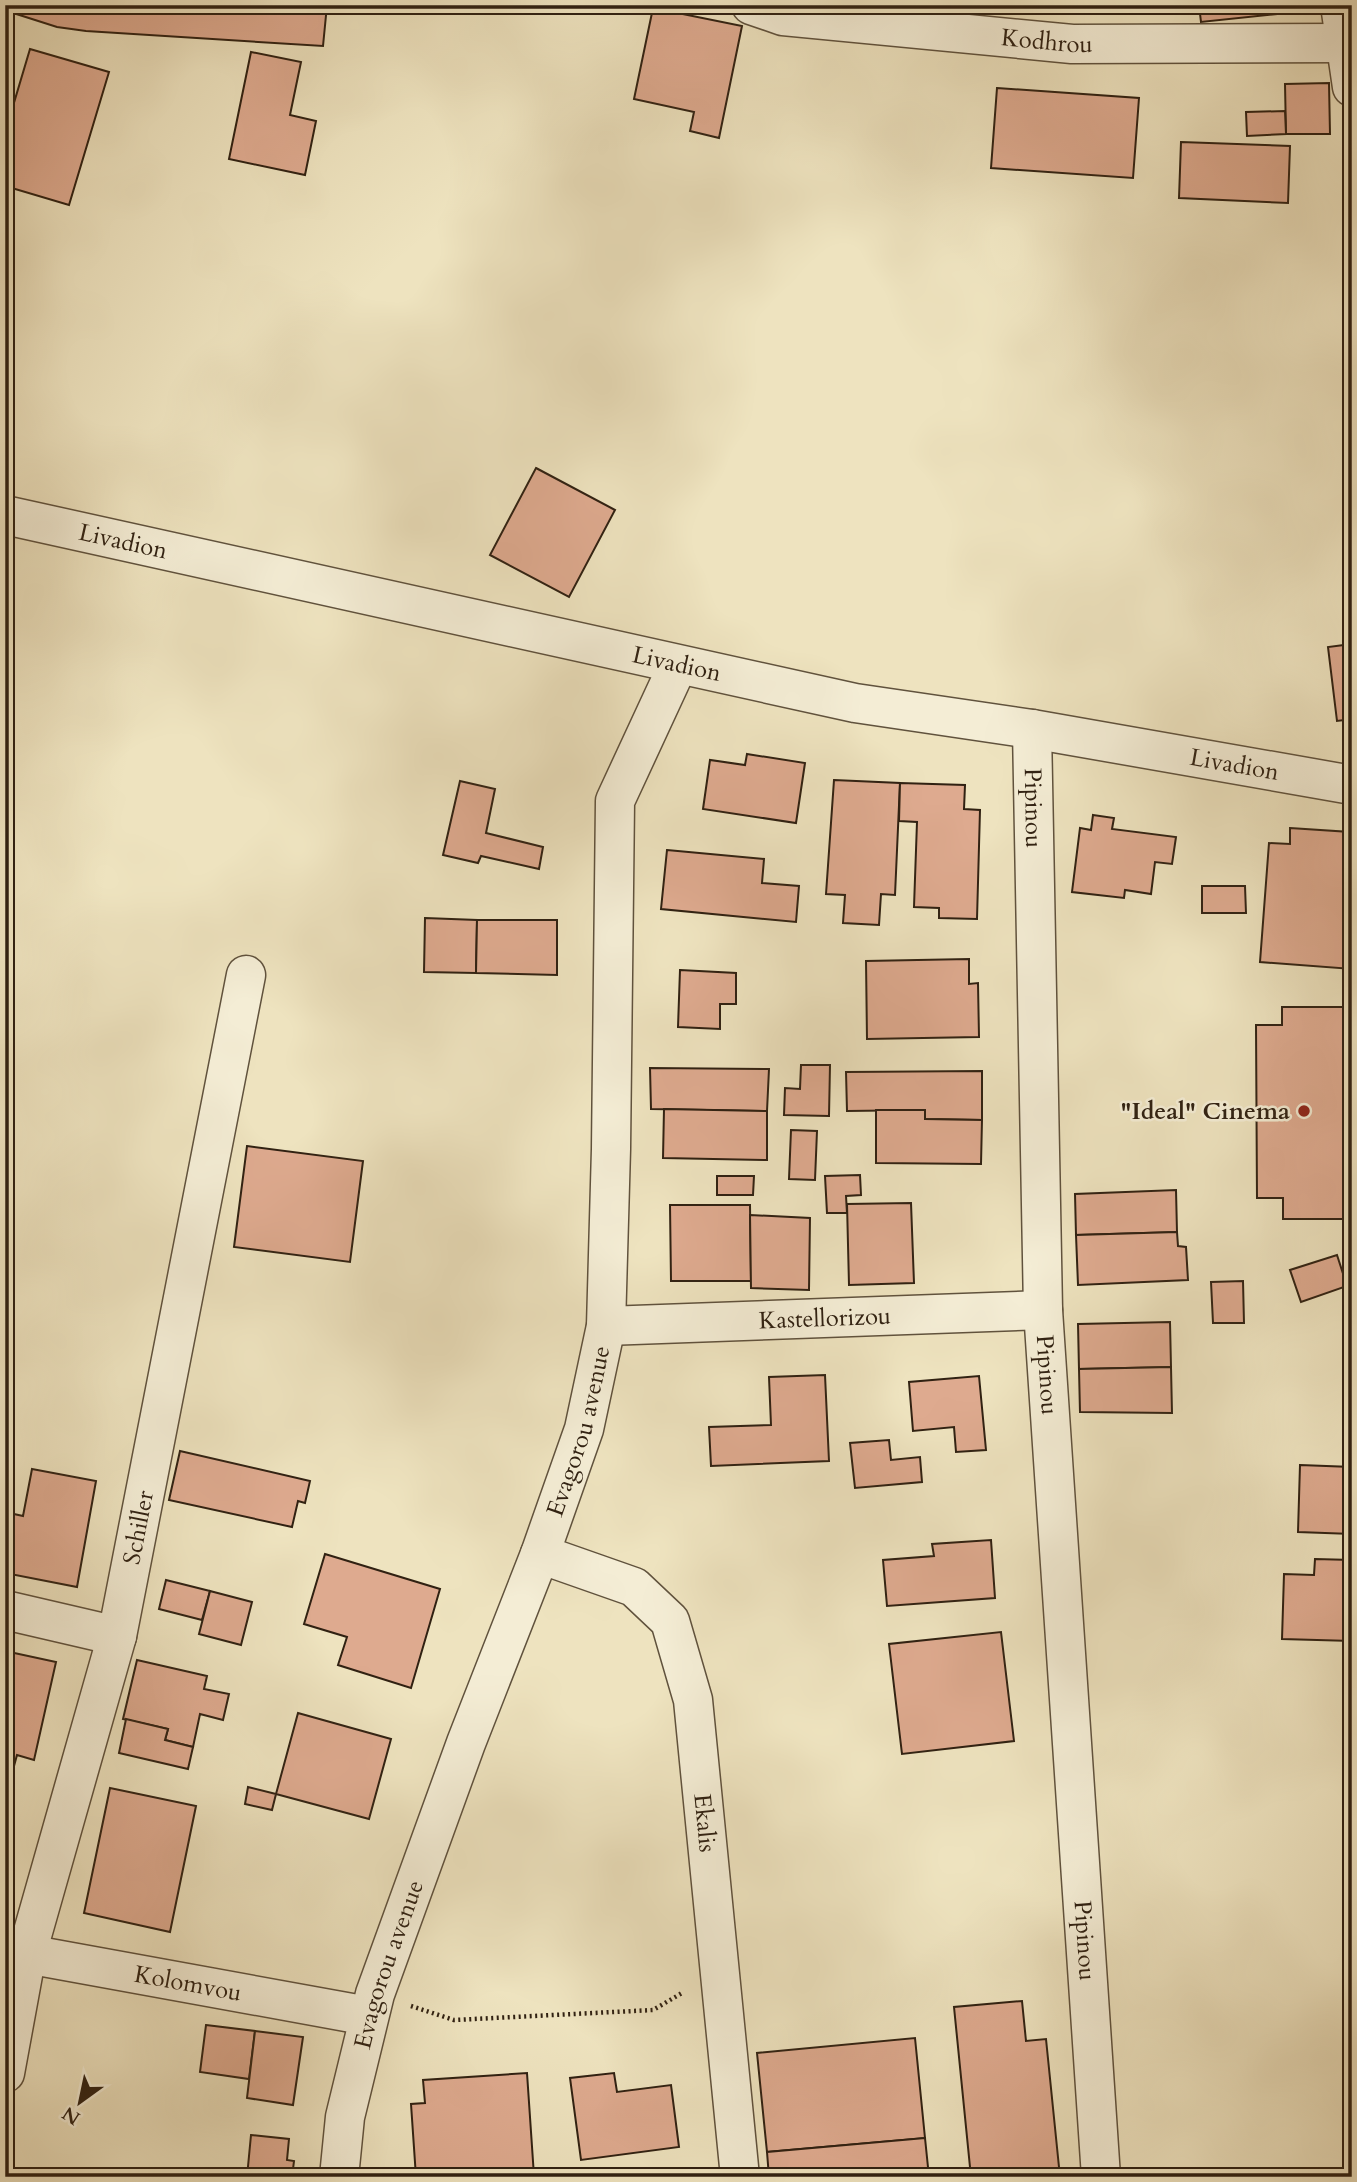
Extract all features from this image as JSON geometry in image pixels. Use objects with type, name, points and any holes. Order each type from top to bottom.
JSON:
[{"type":"street","name":"Kodhrou","points":[[751,5],[783,16],[1072,44],[1345,43]]},
{"type":"street","points":[[1340,5],[1352,87]]},
{"type":"street","name":"Livadion","points":[[5,514],[855,703],[1032,729],[1352,785]]},
{"type":"street","name":"Evagorou avenue","points":[[339,2177],[345,2116],[372,2005],[584,1429],[606,1326],[615,801],[678,665]]},
{"type":"street","name":"Pipinou","points":[[1032,729],[1043,1310],[1101,2177]]},
{"type":"street","name":"Schiller","points":[[5,2073],[16,1952],[117,1636],[246,975]]},
{"type":"street","name":"Kastellorizou","points":[[606,1326],[1043,1310]]},
{"type":"street","name":"Ekalis","points":[[540,1554],[634,1587],[670,1621],[693,1700],[740,2177]]},
{"type":"street","points":[[5,1610],[117,1636]]},
{"type":"street","name":"Kolomvou","points":[[16,1952],[372,2005]]},
{"type":"path","points":[[372,2005],[454,2020],[653,2010],[719,1971]]},
{"type":"building","points":[[5,5],[327,5],[323,46],[86,31],[57,27],[10,12],[5,10]]},
{"type":"building","points":[[1199,5],[1296,5],[1297,12],[1201,22]]},
{"type":"building","points":[[653,8],[742,26],[719,138],[690,131],[694,112],[634,99]]},
{"type":"building","points":[[30,49],[109,72],[69,205],[5,186],[5,133]]},
{"type":"building","points":[[251,52],[301,62],[290,115],[316,121],[305,175],[229,159]]},
{"type":"building","points":[[1329,83],[1330,134],[1286,134],[1285,84]]},
{"type":"building","points":[[997,88],[1139,98],[1133,178],[991,168]]},
{"type":"building","points":[[1285,111],[1286,134],[1247,136],[1246,112]]},
{"type":"building","points":[[1181,142],[1290,146],[1288,203],[1179,198]]},
{"type":"building","points":[[536,468],[615,510],[569,597],[490,555]]},
{"type":"building","points":[[1352,644],[1352,719],[1337,721],[1328,647]]},
{"type":"building","points":[[747,754],[805,763],[796,823],[703,809],[710,760],[745,765]]},
{"type":"building","points":[[834,780],[900,783],[895,895],[881,894],[879,925],[843,923],[845,895],[826,894]]},
{"type":"building","points":[[460,781],[495,789],[486,833],[543,847],[539,869],[481,856],[478,863],[443,855]]},
{"type":"building","points":[[900,783],[965,785],[964,809],[980,810],[977,919],[939,918],[939,908],[914,907],[917,822],[899,821]]},
{"type":"building","points":[[1093,815],[1114,818],[1112,829],[1176,837],[1172,864],[1155,862],[1151,894],[1125,890],[1124,898],[1072,892],[1080,828],[1091,830]]},
{"type":"building","points":[[1290,828],[1350,832],[1348,850],[1352,851],[1352,969],[1260,962],[1269,843],[1290,844]]},
{"type":"building","points":[[667,850],[764,859],[762,883],[799,886],[796,922],[661,909]]},
{"type":"building","points":[[1202,886],[1245,886],[1246,913],[1202,913]]},
{"type":"building","points":[[425,918],[477,920],[476,973],[424,972]]},
{"type":"building","points":[[477,920],[557,920],[557,975],[476,973]]},
{"type":"building","points":[[969,959],[969,984],[978,983],[979,1037],[867,1039],[866,961]]},
{"type":"building","points":[[680,970],[736,973],[736,1004],[720,1004],[720,1029],[678,1027]]},
{"type":"building","name":"\"Ideal\" Cinema","points":[[1282,1007],[1352,1007],[1352,1219],[1283,1219],[1283,1198],[1257,1198],[1256,1025],[1282,1025]]},
{"type":"building","points":[[801,1065],[830,1065],[829,1116],[784,1115],[785,1088],[800,1089]]},
{"type":"building","points":[[650,1068],[769,1069],[767,1111],[651,1109]]},
{"type":"building","points":[[982,1071],[982,1120],[925,1119],[925,1110],[847,1111],[846,1072]]},
{"type":"building","points":[[664,1109],[767,1111],[767,1160],[663,1158]]},
{"type":"building","points":[[876,1110],[925,1110],[925,1119],[982,1120],[981,1164],[876,1163]]},
{"type":"building","points":[[791,1130],[817,1131],[815,1180],[789,1179]]},
{"type":"building","points":[[247,1146],[363,1161],[350,1262],[234,1247]]},
{"type":"building","points":[[860,1175],[861,1195],[846,1196],[847,1213],[827,1213],[825,1176]]},
{"type":"building","points":[[717,1176],[754,1176],[753,1195],[717,1195]]},
{"type":"building","points":[[1176,1190],[1177,1232],[1076,1235],[1075,1194]]},
{"type":"building","points":[[911,1203],[914,1283],[849,1285],[847,1204]]},
{"type":"building","points":[[670,1205],[750,1205],[751,1281],[671,1281]]},
{"type":"building","points":[[750,1215],[810,1218],[809,1290],[751,1288]]},
{"type":"building","points":[[1177,1232],[1178,1246],[1186,1247],[1188,1280],[1078,1285],[1076,1235]]},
{"type":"building","points":[[1337,1255],[1347,1286],[1301,1302],[1290,1270]]},
{"type":"building","points":[[1243,1281],[1244,1323],[1213,1323],[1211,1282]]},
{"type":"building","points":[[1170,1322],[1171,1367],[1079,1369],[1078,1324]]},
{"type":"building","points":[[1171,1367],[1172,1413],[1080,1412],[1079,1369]]},
{"type":"building","points":[[825,1375],[829,1461],[711,1466],[709,1427],[771,1425],[769,1377]]},
{"type":"building","points":[[979,1376],[986,1450],[956,1452],[954,1427],[913,1431],[909,1382]]},
{"type":"building","points":[[889,1440],[891,1460],[920,1457],[922,1482],[855,1488],[850,1443]]},
{"type":"building","points":[[180,1451],[310,1481],[305,1503],[298,1501],[292,1527],[169,1500]]},
{"type":"building","points":[[1300,1465],[1352,1467],[1352,1534],[1298,1532]]},
{"type":"building","points":[[32,1469],[96,1481],[77,1587],[5,1573],[5,1512],[23,1516]]},
{"type":"building","points":[[991,1540],[995,1598],[887,1606],[883,1560],[934,1556],[932,1544]]},
{"type":"building","points":[[325,1554],[440,1589],[411,1688],[338,1665],[347,1637],[304,1624]]},
{"type":"building","points":[[1315,1559],[1352,1560],[1352,1641],[1282,1639],[1284,1574],[1314,1575]]},
{"type":"building","points":[[166,1580],[210,1591],[202,1620],[159,1609]]},
{"type":"building","points":[[210,1591],[252,1602],[241,1645],[199,1634]]},
{"type":"building","points":[[1001,1632],[1014,1741],[902,1754],[889,1644]]},
{"type":"building","points":[[5,1651],[56,1662],[34,1760],[17,1755],[14,1766],[5,1764]]},
{"type":"building","points":[[137,1660],[207,1676],[204,1689],[229,1694],[223,1720],[200,1714],[193,1747],[165,1740],[168,1729],[123,1719]]},
{"type":"building","points":[[298,1713],[391,1739],[369,1819],[276,1794]]},
{"type":"building","points":[[126,1719],[168,1729],[165,1740],[193,1747],[188,1769],[119,1753]]},
{"type":"building","points":[[248,1787],[276,1794],[272,1810],[245,1804]]},
{"type":"building","points":[[110,1788],[196,1806],[170,1932],[84,1913]]},
{"type":"building","points":[[1022,2001],[1026,2041],[1046,2039],[1060,2177],[971,2177],[954,2007]]},
{"type":"building","points":[[206,2025],[255,2031],[249,2079],[200,2072]]},
{"type":"building","points":[[255,2031],[303,2037],[293,2105],[247,2098]]},
{"type":"building","points":[[915,2038],[925,2138],[767,2152],[757,2053]]},
{"type":"building","points":[[527,2073],[534,2176],[416,2177],[411,2104],[425,2103],[423,2080]]},
{"type":"building","points":[[614,2073],[617,2092],[671,2085],[679,2147],[581,2160],[570,2078]]},
{"type":"building","points":[[251,2135],[289,2139],[287,2160],[294,2161],[292,2177],[247,2177]]},
{"type":"building","points":[[925,2138],[929,2177],[769,2177],[767,2152]]},
{"type":"place","name":"\"Ideal\" Cinema","points":[[1304,1111]]}]
